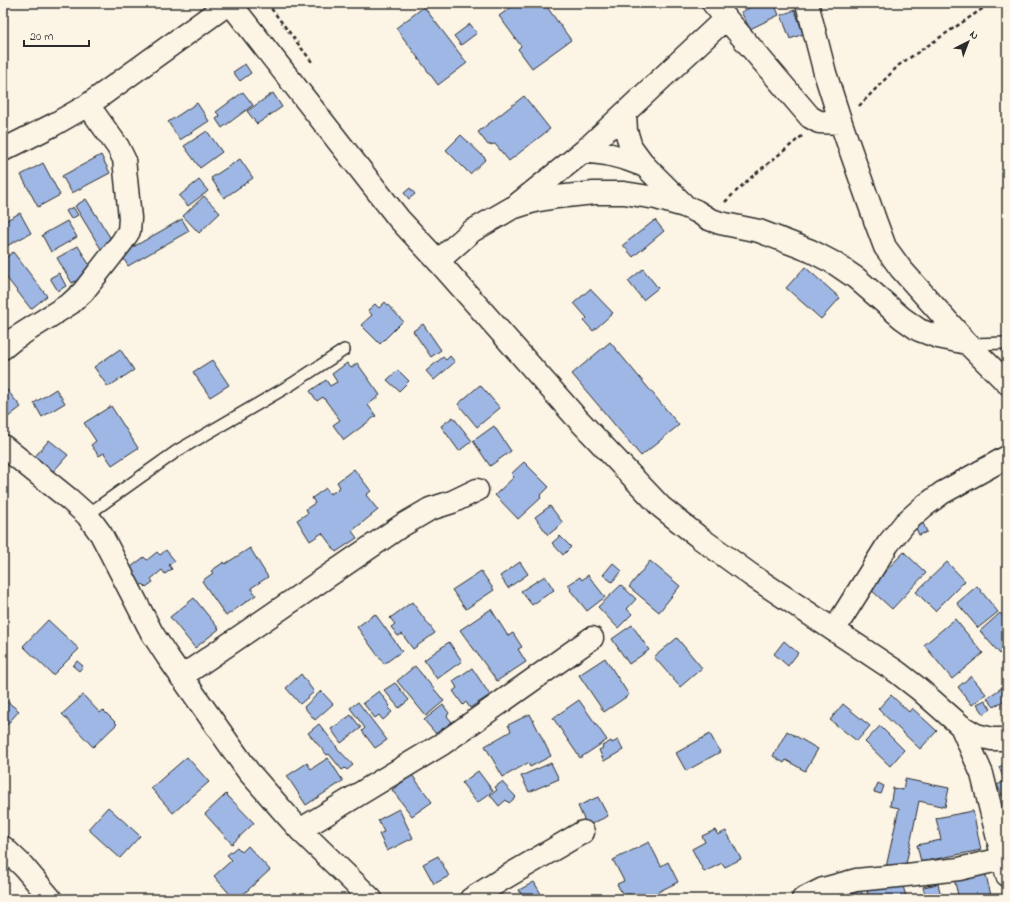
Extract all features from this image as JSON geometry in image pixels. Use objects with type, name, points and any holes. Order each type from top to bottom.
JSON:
[{"type":"street","points":[[3,150],[53,125],[88,105],[230,3],[399,219],[574,415],[661,507],[745,571],[897,672],[920,689],[961,726],[976,735],[992,739],[1007,739]]},
{"type":"street","points":[[807,3],[825,73],[874,220],[885,247],[901,269],[967,343],[1007,383]]},
{"type":"street","points":[[438,261],[472,231],[512,208],[584,151],[625,113],[720,10],[810,117],[819,122],[841,123]]},
{"type":"street","points":[[3,348],[71,303],[83,292],[129,231],[130,218],[124,158],[118,147],[88,105]]},
{"type":"street","points":[[625,113],[626,131],[631,147],[645,166],[684,206]]},
{"type":"street","points":[[584,151],[607,154],[645,166]]},
{"type":"street","points":[[512,208],[534,201],[594,193],[624,193],[656,198],[684,206],[720,223],[759,231],[811,251],[834,263],[856,278],[902,318],[919,330],[938,338],[967,343]]},
{"type":"street","points":[[6,454],[69,499],[87,515],[100,534],[152,633],[181,677],[248,771],[300,830],[371,899]]},
{"type":"street","points":[[834,630],[888,544],[905,523],[942,493],[1007,457]]},
{"type":"street","points":[[181,677],[401,526],[430,509],[452,502],[477,490]]},
{"type":"street","points":[[300,830],[442,744],[592,638]]},
{"type":"street","points":[[803,899],[823,889],[856,880],[959,869],[1005,867],[982,774],[961,726]]},
{"type":"street","points":[[471,899],[583,832]]},
{"type":"street","points":[[3,847],[23,866],[51,899]]},
{"type":"lane","points":[[967,343],[1007,343]]},
{"type":"lane","points":[[87,515],[177,451],[292,384],[344,350]]},
{"type":"path","points":[[267,3],[312,62]]},
{"type":"path","points":[[841,123],[899,65],[991,3]]},
{"type":"path","points":[[709,219],[749,179],[819,122]]},
{"type":"building","points":[[517,3],[544,3],[571,40],[532,68],[518,49],[521,46],[499,16]]},
{"type":"building","points":[[759,3],[774,3],[779,15],[750,29],[741,12]]},
{"type":"building","points":[[424,7],[467,63],[438,85],[396,28]]},
{"type":"building","points":[[795,10],[803,34],[790,39],[781,15]]},
{"type":"building","points":[[470,24],[477,33],[461,45],[454,36]]},
{"type":"building","points":[[245,64],[251,73],[240,81],[233,72]]},
{"type":"building","points":[[243,92],[253,105],[222,128],[216,119],[220,116],[216,112]]},
{"type":"building","points":[[273,93],[282,107],[257,124],[247,111]]},
{"type":"building","points":[[524,96],[550,129],[509,161],[495,144],[488,145],[478,132]]},
{"type":"building","points":[[197,103],[209,121],[180,140],[168,122]]},
{"type":"building","points":[[207,131],[222,152],[200,168],[184,146]]},
{"type":"building","points":[[461,135],[486,159],[470,174],[446,150]]},
{"type":"building","points":[[101,155],[110,173],[72,193],[62,176]]},
{"type":"building","points":[[240,159],[253,178],[224,198],[211,178]]},
{"type":"building","points":[[43,163],[60,195],[38,207],[21,175]]},
{"type":"building","points":[[199,180],[208,191],[188,206],[179,196]]},
{"type":"building","points":[[410,188],[415,194],[409,199],[404,193]]},
{"type":"building","points":[[204,196],[220,213],[199,233],[183,216]]},
{"type":"building","points":[[86,199],[113,242],[101,249],[75,206]]},
{"type":"building","points":[[73,207],[78,215],[71,219],[66,211]]},
{"type":"building","points":[[20,213],[31,233],[3,248],[3,222]]},
{"type":"building","points":[[182,219],[189,231],[128,266],[121,254]]},
{"type":"building","points":[[655,220],[664,231],[633,257],[623,245]]},
{"type":"building","points":[[67,221],[77,237],[51,252],[42,235]]},
{"type":"building","points":[[78,246],[93,271],[72,283],[57,258]]},
{"type":"building","points":[[13,252],[47,296],[31,309],[3,273],[3,260]]},
{"type":"building","points":[[805,267],[840,298],[821,319],[786,288]]},
{"type":"building","points":[[643,269],[658,288],[643,300],[628,281]]},
{"type":"building","points":[[59,273],[66,286],[58,291],[50,278]]},
{"type":"building","points":[[590,289],[613,313],[593,331],[584,321],[587,318],[574,303]]},
{"type":"building","points":[[385,302],[403,321],[380,344],[361,325],[372,315],[368,310],[375,304],[379,308]]},
{"type":"building","points":[[423,324],[441,350],[431,357],[413,331]]},
{"type":"building","points":[[610,342],[679,425],[641,456],[572,374]]},
{"type":"building","points":[[120,349],[134,370],[108,387],[94,367]]},
{"type":"building","points":[[450,356],[455,362],[434,380],[426,371],[443,357],[446,360]]},
{"type":"building","points":[[212,360],[229,385],[210,397],[193,372]]},
{"type":"building","points":[[347,363],[351,368],[357,363],[380,395],[368,405],[376,416],[344,440],[333,425],[340,420],[323,397],[317,401],[310,391],[326,380],[330,386],[337,382],[332,374]]},
{"type":"building","points":[[398,370],[409,381],[399,391],[387,380]]},
{"type":"building","points":[[3,385],[21,407],[3,421]]},
{"type":"building","points":[[480,385],[500,408],[477,427],[458,404]]},
{"type":"building","points":[[56,389],[65,403],[42,417],[34,403]]},
{"type":"building","points":[[111,406],[138,448],[112,465],[104,453],[99,456],[91,445],[96,441],[84,423]]},
{"type":"building","points":[[453,417],[472,441],[459,451],[441,426]]},
{"type":"building","points":[[494,426],[511,451],[490,466],[473,441]]},
{"type":"building","points":[[49,440],[68,455],[51,474],[33,459]]},
{"type":"building","points":[[524,462],[549,487],[540,496],[541,498],[518,519],[495,495],[514,477],[511,474]]},
{"type":"building","points":[[354,469],[371,491],[366,495],[378,510],[352,531],[357,538],[336,552],[322,533],[310,541],[297,520],[308,513],[306,509],[315,503],[312,498],[326,488],[330,494],[336,491],[340,487],[337,482]]},
{"type":"building","points":[[550,506],[563,523],[548,535],[535,517]]},
{"type":"building","points":[[923,523],[927,532],[919,535],[915,526]]},
{"type":"building","points":[[560,536],[571,547],[563,555],[552,543]]},
{"type":"building","points":[[250,548],[268,577],[251,588],[256,595],[226,616],[202,581],[213,573],[211,571],[224,562],[225,564]]},
{"type":"building","points":[[166,550],[175,561],[169,565],[172,569],[165,574],[162,570],[151,579],[153,582],[146,587],[143,584],[139,587],[126,571],[144,557],[147,560],[157,552],[160,555]]},
{"type":"building","points":[[904,552],[926,573],[892,609],[869,588]]},
{"type":"building","points":[[650,561],[680,586],[659,612],[629,587]]},
{"type":"building","points":[[520,562],[528,574],[508,588],[500,576]]},
{"type":"building","points":[[947,562],[965,581],[935,611],[916,592]]},
{"type":"building","points":[[613,563],[622,571],[612,582],[603,575]]},
{"type":"building","points":[[481,571],[494,590],[466,609],[452,590]]},
{"type":"building","points":[[588,575],[605,597],[587,611],[570,590],[571,589],[568,585],[580,577],[582,580]]},
{"type":"building","points":[[545,576],[554,590],[532,605],[521,591]]},
{"type":"building","points":[[621,585],[636,599],[627,609],[632,614],[618,628],[598,607]]},
{"type":"building","points":[[977,586],[998,612],[978,628],[957,603]]},
{"type":"building","points":[[194,598],[219,629],[195,648],[170,617]]},
{"type":"building","points":[[412,602],[435,633],[413,649],[402,634],[398,636],[391,627],[395,624],[390,618]]},
{"type":"building","points":[[491,609],[508,636],[513,633],[522,647],[518,649],[526,662],[497,681],[460,630]]},
{"type":"building","points":[[1000,613],[1007,621],[1007,648],[1000,654],[980,631]]},
{"type":"building","points":[[375,614],[402,651],[384,664],[357,627]]},
{"type":"building","points":[[955,619],[983,653],[952,679],[924,645]]},
{"type":"building","points":[[48,620],[79,649],[53,675],[23,646]]},
{"type":"building","points":[[632,625],[649,650],[629,664],[612,639]]},
{"type":"building","points":[[677,638],[702,668],[680,687],[654,657]]},
{"type":"building","points":[[784,641],[798,653],[788,666],[774,654]]},
{"type":"building","points":[[449,642],[462,661],[437,679],[424,660]]},
{"type":"building","points":[[605,658],[629,695],[604,712],[579,675]]},
{"type":"building","points":[[77,661],[83,666],[79,671],[73,666]]},
{"type":"building","points":[[415,666],[444,701],[426,716],[397,681]]},
{"type":"building","points":[[472,668],[490,695],[470,708],[466,702],[463,705],[453,691],[457,688],[453,681]]},
{"type":"building","points":[[301,674],[314,692],[300,704],[286,688]]},
{"type":"building","points":[[971,676],[986,694],[972,705],[958,687]]},
{"type":"building","points":[[395,683],[409,700],[399,708],[384,690]]},
{"type":"building","points":[[1007,684],[1007,698],[994,707],[987,698]]},
{"type":"building","points":[[321,691],[333,704],[315,720],[304,707]]},
{"type":"building","points":[[379,691],[390,706],[388,708],[392,712],[383,720],[379,715],[375,718],[363,703]]},
{"type":"building","points":[[83,695],[100,713],[103,710],[117,724],[93,747],[62,714]]},
{"type":"building","points":[[891,695],[909,712],[912,708],[937,731],[920,749],[878,709]]},
{"type":"building","points":[[3,698],[19,711],[4,728],[3,727]]},
{"type":"building","points":[[579,700],[607,740],[580,758],[553,718]]},
{"type":"building","points":[[985,700],[991,709],[984,714],[977,704]]},
{"type":"building","points":[[358,702],[387,740],[375,748],[362,731],[365,728],[350,708]]},
{"type":"building","points":[[843,704],[870,726],[857,741],[830,720]]},
{"type":"building","points":[[443,705],[449,713],[447,716],[452,722],[437,735],[424,720]]},
{"type":"building","points":[[530,714],[551,756],[530,767],[528,763],[503,777],[485,746],[511,731],[508,725]]},
{"type":"building","points":[[351,715],[361,728],[341,743],[331,729]]},
{"type":"building","points":[[319,724],[336,747],[353,765],[347,770],[345,768],[342,770],[329,754],[327,755],[308,733]]},
{"type":"building","points":[[880,726],[904,750],[890,766],[865,742]]},
{"type":"building","points":[[787,731],[818,749],[805,771],[786,760],[784,763],[773,756]]},
{"type":"building","points":[[710,734],[720,752],[686,771],[676,753]]},
{"type":"building","points":[[618,740],[623,750],[604,761],[599,750],[603,748],[602,746],[611,741],[612,743]]},
{"type":"building","points":[[187,757],[209,782],[173,813],[151,788]]},
{"type":"building","points":[[328,758],[343,781],[306,805],[287,776],[307,763],[311,769]]},
{"type":"building","points":[[551,763],[559,779],[529,792],[521,776]]},
{"type":"building","points":[[1007,763],[1007,775],[1003,777],[999,767]]},
{"type":"building","points":[[478,771],[493,791],[477,803],[462,783]]},
{"type":"building","points":[[412,775],[432,802],[412,816],[392,790]]},
{"type":"building","points":[[905,779],[949,788],[945,807],[919,801],[905,869],[885,872],[899,808],[890,806],[893,788],[903,790]]},
{"type":"building","points":[[1007,780],[1007,797],[1004,799],[997,785]]},
{"type":"building","points":[[502,782],[516,797],[509,803],[506,800],[499,806],[490,795],[497,790],[495,787]]},
{"type":"building","points":[[878,783],[884,786],[881,794],[874,792]]},
{"type":"building","points":[[226,794],[254,823],[232,844],[205,814]]},
{"type":"building","points":[[598,797],[608,816],[587,826],[578,806]]},
{"type":"building","points":[[108,807],[140,836],[120,858],[88,829]]},
{"type":"building","points":[[399,809],[413,838],[387,851],[379,834],[384,832],[378,820]]},
{"type":"building","points":[[973,811],[981,850],[921,862],[917,845],[941,840],[936,818]]},
{"type":"building","points":[[715,830],[718,835],[726,831],[741,859],[725,867],[722,863],[704,872],[692,849],[705,842],[702,836]]},
{"type":"building","points":[[649,842],[661,866],[668,862],[678,882],[644,899],[633,899],[630,894],[624,897],[617,884],[624,881],[613,860]]},
{"type":"building","points":[[248,846],[270,870],[238,899],[234,899],[214,876],[232,860],[227,855],[237,847],[242,852]]},
{"type":"building","points":[[438,856],[449,876],[434,884],[423,864]]},
{"type":"building","points":[[985,872],[992,899],[953,899],[953,896],[958,895],[954,879]]},
{"type":"building","points":[[901,880],[907,899],[869,899],[867,891]]},
{"type":"building","points":[[534,882],[544,899],[524,899],[519,890]]},
{"type":"building","points":[[938,884],[942,899],[926,899],[923,887]]},
{"type":"building","points":[[861,891],[864,899],[851,899],[849,895]]}]
